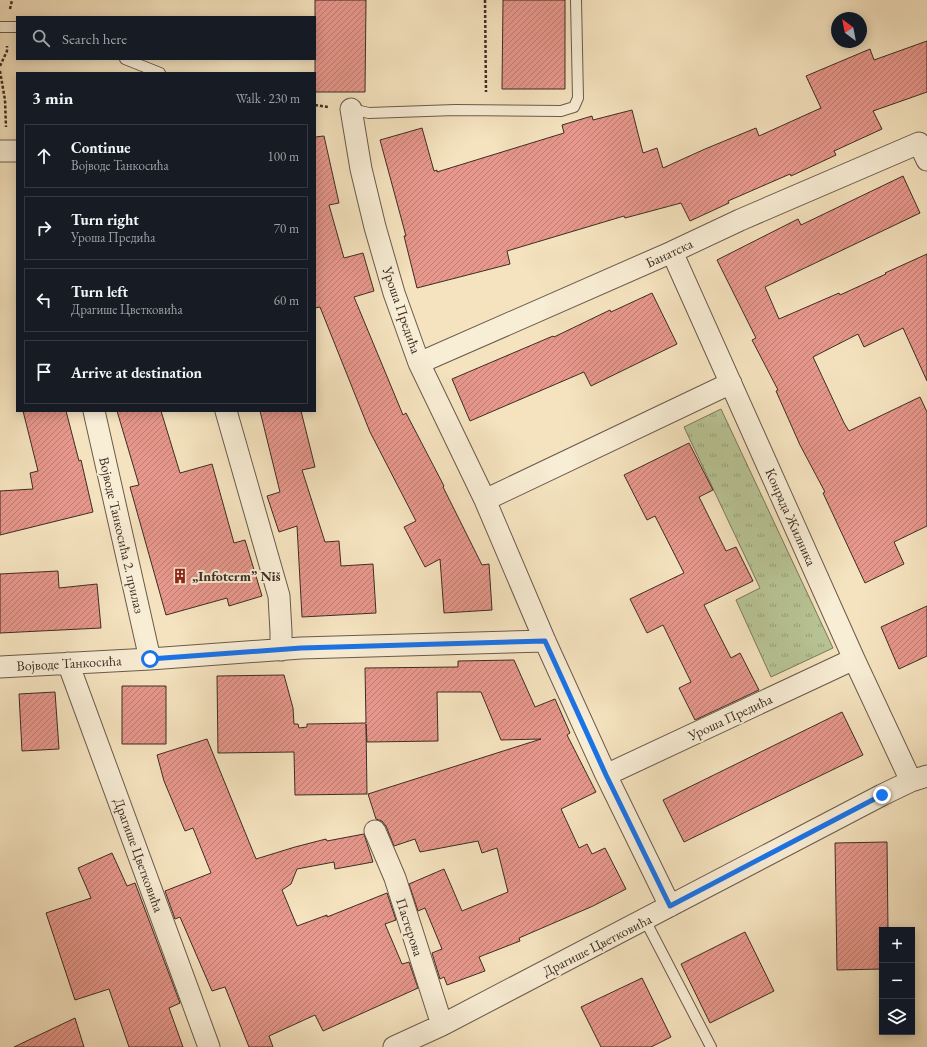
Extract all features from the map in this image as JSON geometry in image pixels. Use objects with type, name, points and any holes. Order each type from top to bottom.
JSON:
[{"type":"street","name":"Уроша Предића","points":[[350,110],[374,227],[394,293],[420,363],[485,500],[545,641],[606,775],[670,906]]},
{"type":"street","name":"Банатска","points":[[420,363],[672,252],[740,220],[923,151]]},
{"type":"street","name":"Конрада Жилника","points":[[672,252],[854,659],[919,778]]},
{"type":"street","points":[[485,500],[731,383]]},
{"type":"street","name":"Војводе Танкосића 2. прилаз","points":[[94,412],[150,659]]},
{"type":"street","points":[[226,412],[279,596],[281,650]]},
{"type":"street","name":"Војводе Танкосића","points":[[0,667],[150,659],[301,648],[545,641]]},
{"type":"street","name":"Уроша Предића","points":[[606,775],[854,659]]},
{"type":"street","name":"Драгише Цветковића","points":[[68,663],[209,1047]]},
{"type":"street","name":"Драгише Цветковића","points":[[394,1047],[434,1034],[808,833],[919,778]]},
{"type":"street","name":"Пастерова","points":[[376,831],[395,878],[434,1034]]},
{"type":"lane","points":[[350,110],[369,113],[561,111],[574,107],[578,98],[576,0]]},
{"type":"lane","points":[[0,27],[16,27]]},
{"type":"lane","points":[[128,60],[158,72]]},
{"type":"lane","points":[[645,920],[711,1047]]},
{"type":"path","points":[[485,0],[486,111]]},
{"type":"path","points":[[0,71],[5,100],[6,151]]},
{"type":"green space","points":[[721,409],[833,648],[771,677],[736,600],[760,588],[684,427]]},
{"type":"building","points":[[315,0],[366,0],[365,92],[316,92]]},
{"type":"building","points":[[503,0],[565,0],[565,89],[502,89]]},
{"type":"building","points":[[927,41],[927,92],[873,111],[882,129],[834,151],[836,155],[791,176],[790,174],[728,201],[729,203],[690,221],[681,203],[625,218],[624,216],[507,251],[510,264],[417,288],[404,236],[406,236],[380,140],[422,128],[434,171],[437,170],[437,172],[564,133],[562,125],[592,116],[593,120],[632,110],[643,153],[657,148],[663,168],[756,128],[759,136],[821,108],[806,76],[870,49],[874,60]]},
{"type":"building","points":[[324,136],[339,203],[329,205],[344,258],[363,253],[374,291],[354,297],[403,415],[406,413],[444,486],[443,487],[482,565],[489,564],[492,610],[444,613],[440,559],[425,567],[404,527],[416,521],[370,432],[320,307],[316,308],[316,137]]},
{"type":"building","points":[[903,176],[920,213],[765,287],[779,319],[839,293],[840,295],[927,254],[927,381],[903,328],[864,347],[858,334],[813,357],[849,431],[920,397],[927,412],[927,526],[894,542],[904,564],[865,583],[823,493],[825,492],[800,445],[776,391],[778,390],[752,340],[756,338],[717,260],[798,219],[801,225]]},
{"type":"building","points":[[652,293],[677,344],[591,386],[584,372],[470,421],[452,379],[553,336],[554,337],[610,310],[611,312]]},
{"type":"building","points":[[23,412],[66,412],[79,461],[81,460],[93,512],[0,535],[0,491],[33,489],[30,473],[38,471]]},
{"type":"building","points":[[117,412],[161,412],[180,473],[212,464],[234,543],[245,540],[262,596],[229,606],[227,598],[166,615],[130,487],[139,485]]},
{"type":"building","points":[[260,412],[301,412],[315,467],[302,470],[325,542],[339,541],[341,566],[373,564],[376,613],[302,617],[297,526],[279,532],[267,496],[280,492]]},
{"type":"building","points":[[689,443],[713,490],[699,497],[726,551],[736,547],[753,581],[704,605],[731,658],[740,653],[759,690],[695,720],[679,688],[691,682],[663,625],[647,633],[630,599],[684,573],[655,516],[647,520],[624,475]]},
{"type":"building","points":[[58,571],[59,588],[97,584],[101,628],[0,633],[0,574]]},
{"type":"building","points":[[927,606],[927,656],[899,669],[881,627]]},
{"type":"building","points":[[514,660],[535,707],[555,699],[570,733],[567,735],[596,792],[561,809],[579,848],[587,844],[592,854],[605,848],[626,889],[593,906],[519,938],[520,941],[479,957],[485,971],[447,985],[444,977],[440,979],[432,953],[442,949],[425,908],[418,911],[409,884],[444,869],[462,911],[508,892],[497,848],[482,853],[478,841],[420,852],[415,839],[394,846],[386,826],[382,821],[376,819],[368,794],[541,739],[501,740],[481,692],[437,692],[438,741],[367,742],[366,724],[367,794],[295,795],[294,752],[218,753],[217,676],[284,675],[293,708],[294,724],[298,724],[299,728],[307,727],[307,724],[366,723],[365,668],[458,667],[458,661]]},
{"type":"building","points":[[122,686],[166,686],[166,744],[122,744]]},
{"type":"building","points":[[55,692],[59,749],[22,751],[19,694]]},
{"type":"building","points":[[842,712],[863,755],[684,842],[663,800]]},
{"type":"building","points":[[207,739],[256,859],[326,839],[327,841],[364,834],[373,862],[335,869],[334,862],[297,869],[291,884],[282,890],[297,926],[327,915],[327,917],[387,893],[396,920],[385,924],[402,964],[409,962],[418,988],[323,1031],[315,1015],[269,1036],[273,1047],[249,1047],[225,987],[212,991],[180,917],[175,919],[165,891],[211,873],[193,828],[185,831],[164,781],[157,755]]},
{"type":"building","points":[[887,842],[888,927],[879,927],[879,969],[837,970],[835,843]]},
{"type":"building","points":[[112,853],[127,886],[135,883],[180,1003],[169,1008],[183,1047],[129,1047],[109,989],[75,1000],[46,913],[91,898],[78,868]]},
{"type":"building","points":[[745,932],[774,991],[710,1023],[681,964]]},
{"type":"building","points":[[642,978],[671,1037],[651,1047],[601,1047],[581,1007]]},
{"type":"building","points":[[75,1018],[84,1047],[14,1047]]},
{"type":"place","name":"„Infoterm” Niš","points":[[180,576]]},
{"type":"route","points":[[150,659],[301,648],[545,641],[606,775],[670,906],[882,795]]}]
